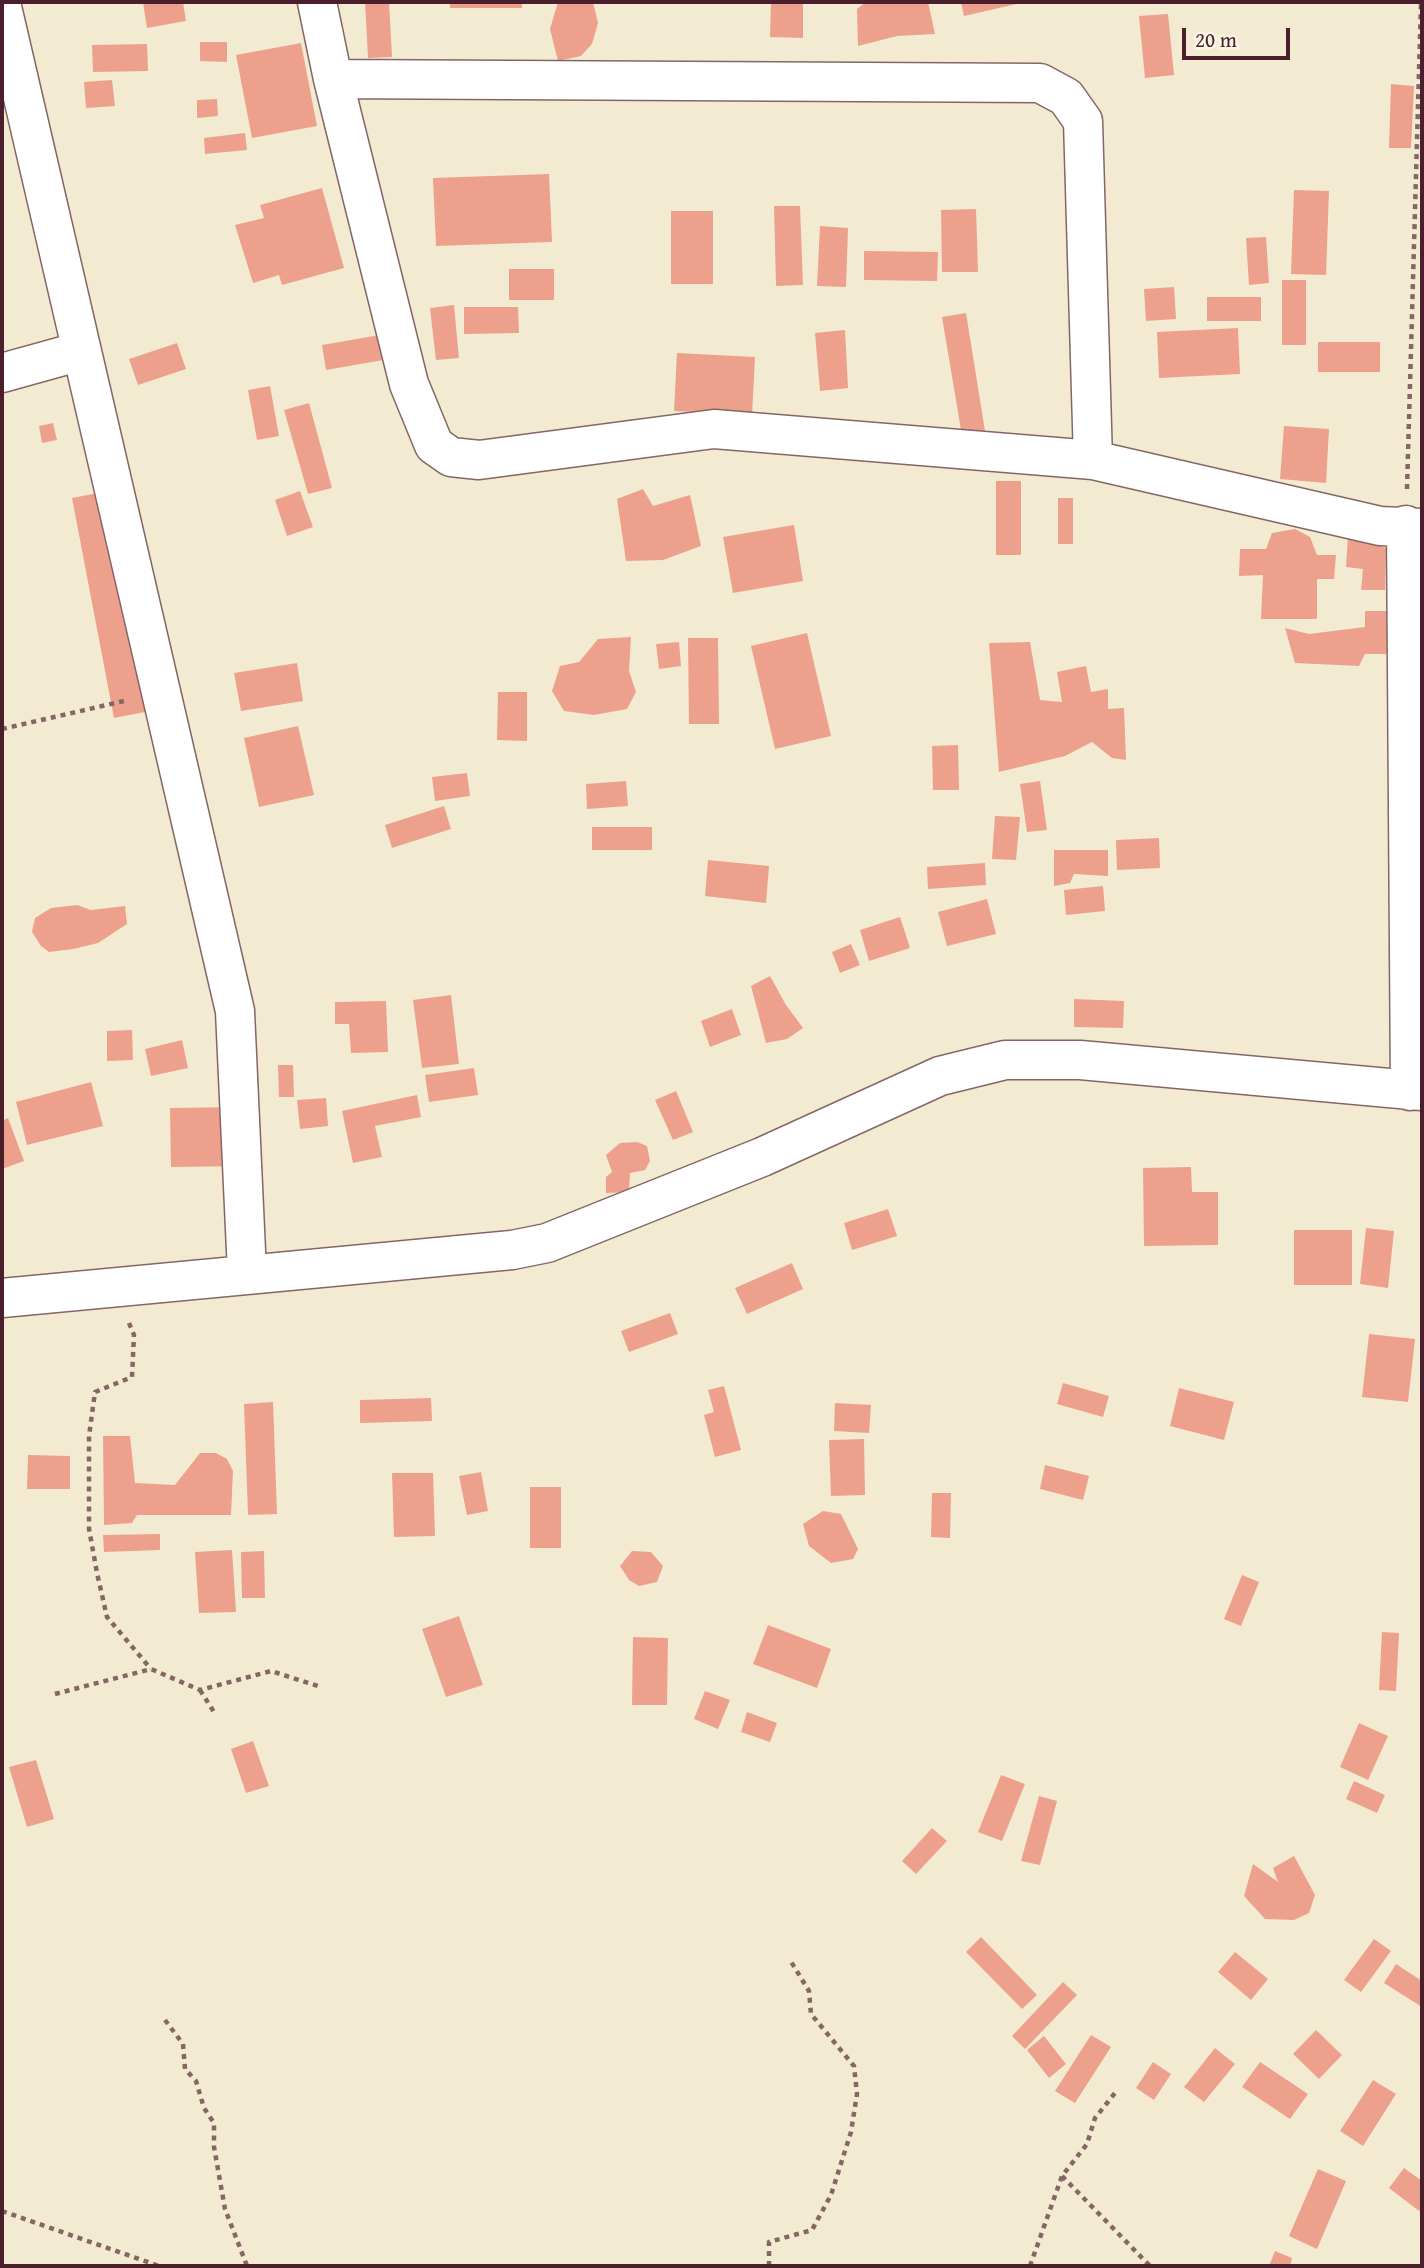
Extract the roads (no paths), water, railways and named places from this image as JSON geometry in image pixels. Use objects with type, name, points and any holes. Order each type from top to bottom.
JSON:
[{"type":"street","points":[[2,1298],[512,1250],[547,1243],[762,1157],[940,1076],[1005,1060],[1080,1060],[1416,1091],[1414,527],[1380,526],[1093,460],[714,429],[493,459],[451,457],[434,445],[410,384],[333,79],[317,2]]},
{"type":"street","points":[[2,7],[235,1011],[247,1273]]},
{"type":"street","points":[[333,79],[1040,83],[1066,97],[1083,121],[1093,460]]},
{"type":"street","points":[[2,373],[81,351]]}]
